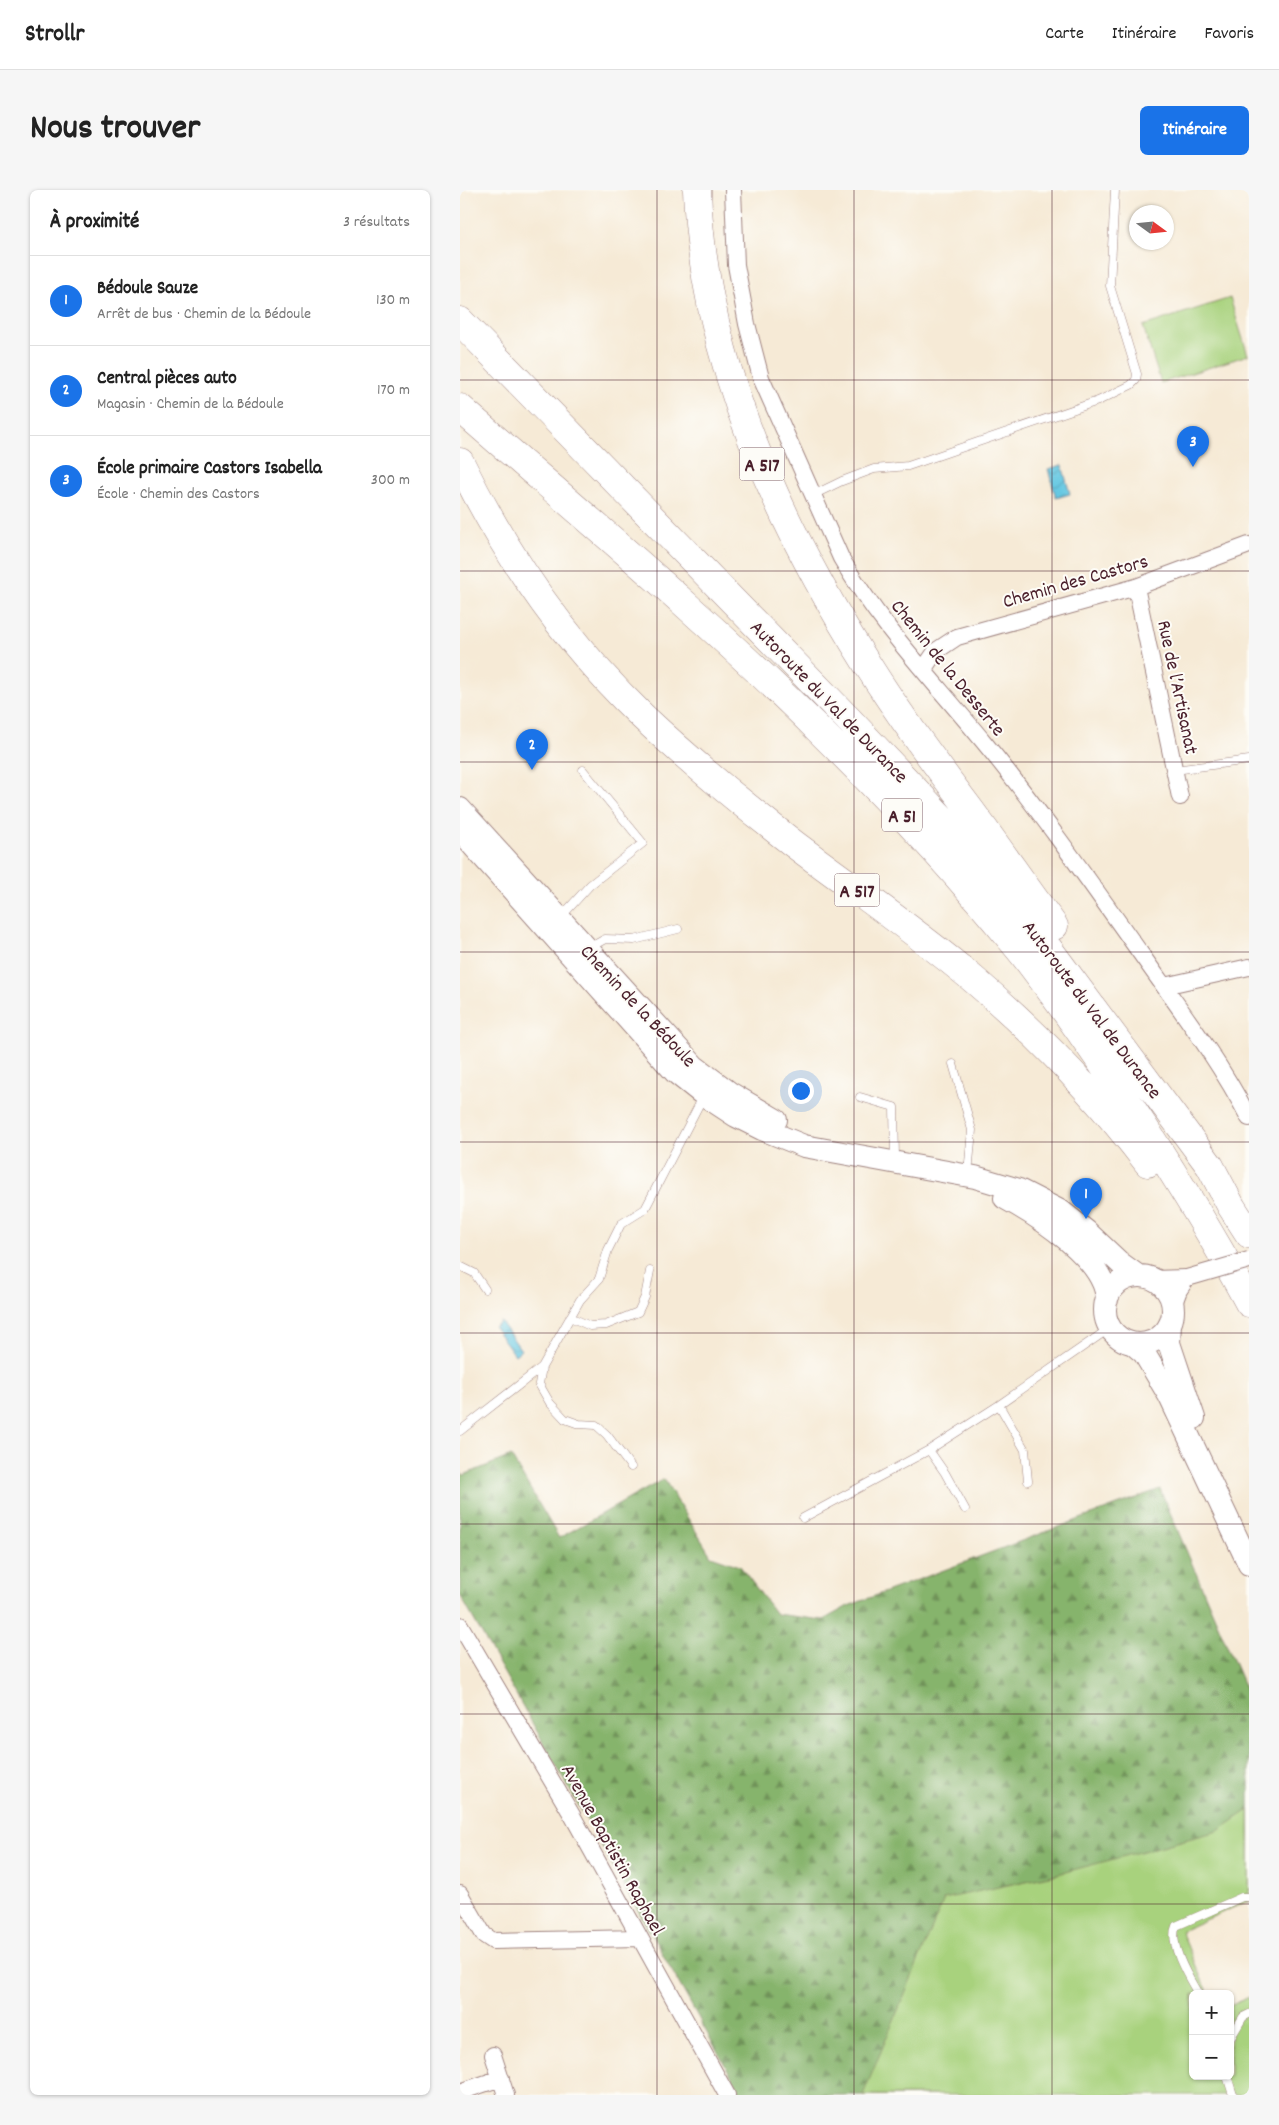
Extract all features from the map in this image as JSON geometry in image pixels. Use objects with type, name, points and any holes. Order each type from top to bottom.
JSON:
[{"type":"highway","name":"A 517","points":[[697,190],[706,273],[715,320],[732,382],[759,457],[799,546],[830,604],[893,705],[1142,1048],[1210,1166]]},
{"type":"highway","name":"Autoroute du Val de Durance","points":[[460,321],[849,720],[950,827],[1036,932],[1210,1166],[1231,1206],[1249,1234]]},
{"type":"highway","name":"Autoroute du Val de Durance","points":[[460,408],[644,568],[763,675],[821,732],[943,860],[1022,953],[1089,1043],[1198,1213],[1249,1304]]},
{"type":"highway","name":"A 517","points":[[460,462],[487,515],[529,583],[593,664],[641,715],[692,760],[792,842],[971,978],[1026,1026],[1083,1084],[1128,1136],[1170,1192],[1211,1255],[1249,1324]]},
{"type":"street","name":"Chemin de la Desserte","points":[[733,190],[736,265],[753,349],[761,378],[852,577],[897,640],[1005,768],[1221,1067],[1243,1092],[1249,1118]]},
{"type":"street","name":"Chemin des Castors","points":[[923,670],[936,651],[957,637],[1136,587],[1249,545]]},
{"type":"street","name":"Rue de l’Artisanat","points":[[1136,587],[1180,797]]},
{"type":"street","name":"Chemin de la Bédoule","points":[[460,809],[694,1066],[708,1088]]},
{"type":"street","name":"Chemin de la Bédoule","points":[[460,832],[675,1072],[708,1088],[730,1094],[784,1125],[852,1155],[962,1175],[1018,1190],[1062,1212],[1086,1231],[1120,1264],[1146,1277]]},
{"type":"street","points":[[1164,986],[1249,967]]},
{"type":"street","name":"Chemin de la Bédoule","points":[[962,1175],[1013,1202],[1059,1235],[1092,1264],[1106,1290],[1107,1300]]},
{"type":"street","points":[[1249,1260],[1187,1278],[1128,1278],[1119,1282],[1112,1290],[1107,1300],[1106,1319],[1110,1328],[1120,1338],[1132,1343],[1144,1353],[1170,1397],[1249,1564]]},
{"type":"street","points":[[1132,1343],[1143,1344],[1164,1334],[1172,1315],[1167,1290],[1146,1277]]},
{"type":"street","points":[[1187,1278],[1178,1290],[1172,1315],[1169,1343],[1189,1406],[1249,1559]]},
{"type":"street","name":"Avenue Baptistin Raphael","points":[[460,1625],[572,1815],[727,2095]]},
{"type":"street","points":[[460,1894],[484,1935],[493,1941],[639,1938]]},
{"type":"street","points":[[493,2055],[506,2095]]},
{"type":"street","points":[[460,2092],[501,2078]]},
{"type":"lane","points":[[813,495],[842,480],[874,469],[908,466],[1098,401],[1131,385],[1136,380],[1137,374],[1110,286],[1115,190]]},
{"type":"lane","points":[[1175,770],[1249,760]]},
{"type":"lane","points":[[559,918],[590,885],[643,844],[583,770]]},
{"type":"lane","points":[[587,949],[605,939],[634,940],[678,929]]},
{"type":"lane","points":[[953,1064],[972,1130],[962,1175]]},
{"type":"lane","points":[[460,1432],[542,1367],[580,1300],[598,1279],[620,1224],[645,1209],[708,1088]]},
{"type":"lane","points":[[860,1097],[894,1108],[895,1162]]},
{"type":"lane","points":[[460,1266],[474,1273],[485,1289]]},
{"type":"lane","points":[[570,1317],[590,1326],[606,1325],[638,1312],[645,1297],[650,1271]]},
{"type":"lane","points":[[803,1518],[929,1450],[999,1405],[1110,1328]]},
{"type":"lane","points":[[542,1367],[540,1384],[550,1403],[565,1419],[578,1424],[596,1425],[607,1435],[631,1467]]},
{"type":"lane","points":[[999,1405],[1025,1450],[1028,1481]]},
{"type":"lane","points":[[929,1450],[945,1473],[965,1509]]},
{"type":"lane","points":[[1196,1990],[1174,1943],[1173,1933],[1176,1926],[1242,1897],[1249,1897]]},
{"type":"lane","points":[[1232,2035],[1243,2017],[1249,2014]]},
{"type":"lane","points":[[1228,2080],[1233,2095]]},
{"type":"green space","points":[[1230,298],[1248,355],[1161,383],[1143,326]]},
{"type":"green space","points":[[511,1456],[559,1538],[664,1479],[711,1556],[740,1566],[776,1614],[823,1620],[848,1606],[1160,1489],[1249,1697],[1249,1891],[1058,1874],[1003,1886],[936,2095],[742,2095],[460,1595],[460,1473],[464,1475]]},
{"type":"green space","points":[[1249,1810],[1249,1903],[1248,1901],[1181,1931],[1206,1990],[1189,1990],[1189,2080],[1234,2080],[1234,2004],[1249,1997],[1249,2095],[863,2095],[944,1899],[1058,1874],[1218,1831]]},
{"type":"water","points":[[1062,465],[1070,494],[1056,498],[1048,469]]},
{"type":"water","points":[[501,1322],[521,1350],[515,1355],[494,1327]]},
{"type":"place","name":"École primaire Castors Isabella","points":[[1193,467]]},
{"type":"place","name":"Central pièces auto","points":[[532,770]]},
{"type":"place","name":"Bédoule Sauze","points":[[1086,1219]]}]
